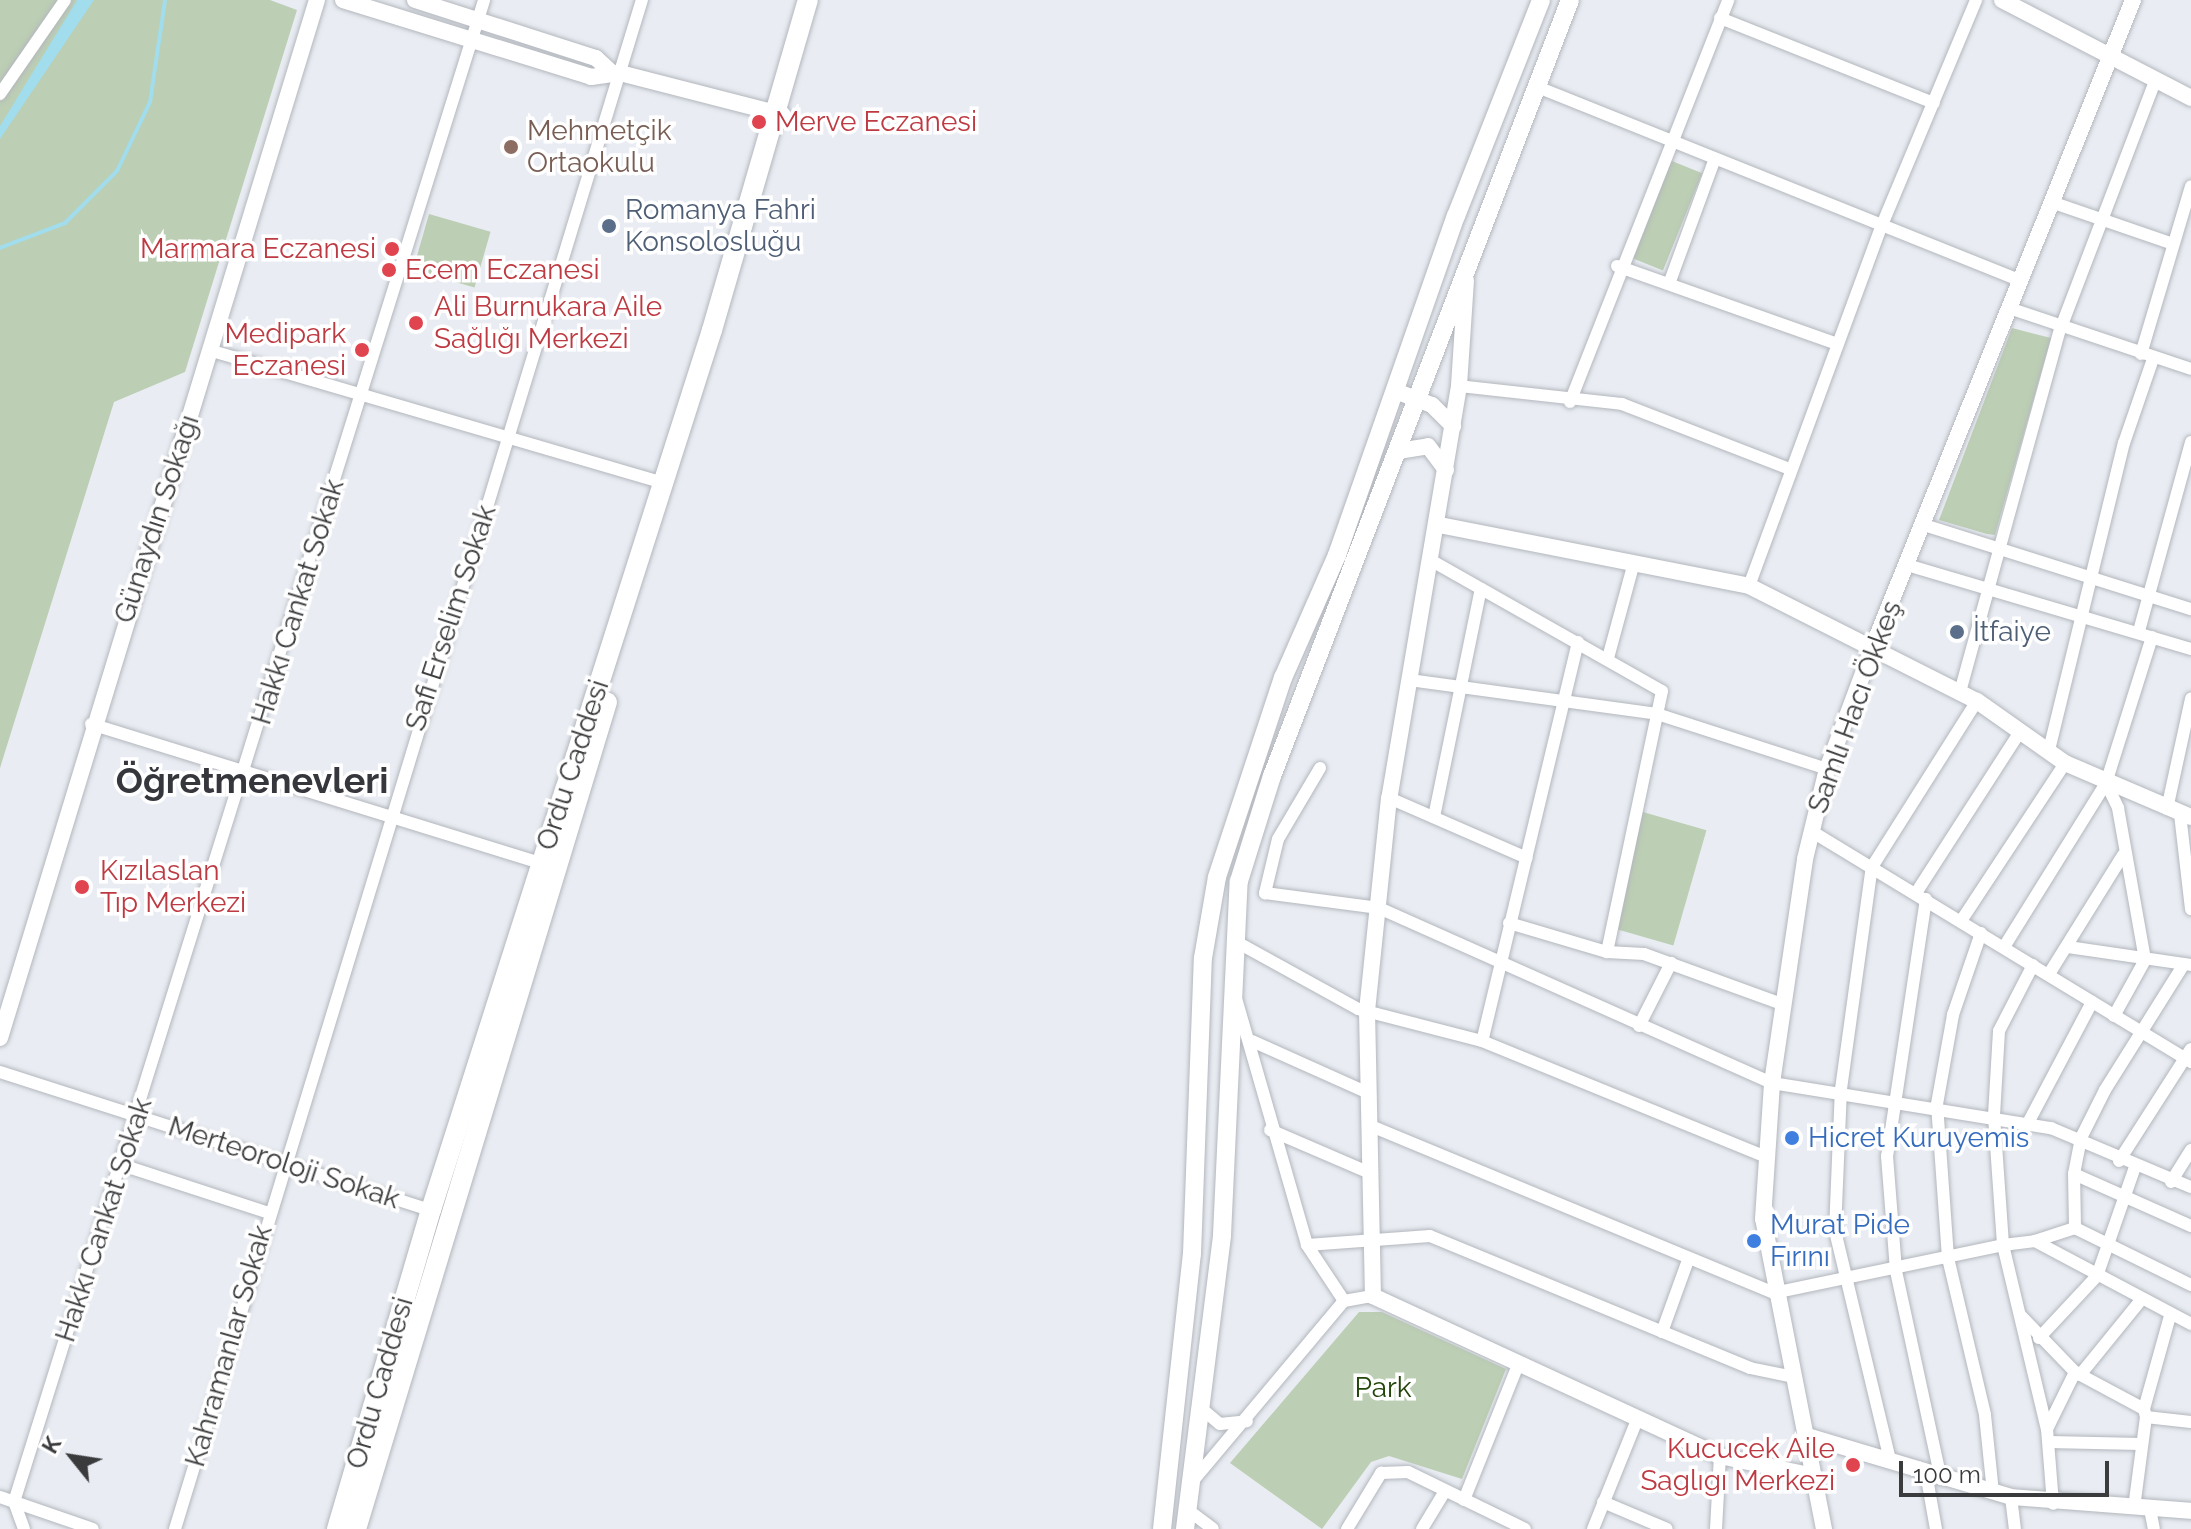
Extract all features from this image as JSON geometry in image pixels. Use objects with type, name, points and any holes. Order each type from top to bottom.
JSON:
[{"type":"main road","name":"Ordu Caddesi","points":[[356,1529],[778,114],[808,0]]},
{"type":"main road","name":"Ordu Caddesi","points":[[337,1529],[431,1210],[778,114],[818,0]]},
{"type":"main road","points":[[1186,1520],[1222,1235],[1229,985],[1239,881],[1272,776],[1398,451],[1407,395],[1456,216],[1541,0]]},
{"type":"main road","points":[[1162,1529],[1192,1254],[1203,958],[1217,877],[1283,678],[1467,261],[1570,0]]},
{"type":"street","points":[[0,94],[65,0]]},
{"type":"street","name":"Günaydın Sokağı","points":[[0,1038],[91,724],[212,351],[317,0]]},
{"type":"street","points":[[343,0],[591,77],[615,72]]},
{"type":"street","points":[[415,0],[596,58],[615,72],[778,114]]},
{"type":"street","name":"Hakkı Cankat Sokak","points":[[14,1502],[362,395],[468,38],[484,0]]},
{"type":"street","name":"Safi Erselim Sokak","points":[[283,1163],[507,439],[615,72],[642,0]]},
{"type":"street","points":[[1570,402],[1617,266],[1728,0]]},
{"type":"street","points":[[1749,586],[1882,225],[1976,0]]},
{"type":"street","points":[[2002,0],[2108,60],[2191,98]]},
{"type":"street","name":"Samlı Hacı Ökkeş","points":[[1824,1529],[1807,1436],[1774,1293],[1763,1219],[1772,1083],[1811,831],[1827,769],[1872,649],[2133,0]]},
{"type":"street","points":[[1720,18],[1934,103]]},
{"type":"street","points":[[1960,692],[1994,592],[2060,330],[2155,81]]},
{"type":"street","points":[[1535,86],[1670,144],[2019,280]]},
{"type":"street","points":[[1669,284],[1714,161]]},
{"type":"street","points":[[2049,750],[2090,573],[2173,244],[2191,186]]},
{"type":"street","points":[[2051,202],[2173,244]]},
{"type":"street","points":[[1373,1296],[1367,1011],[1389,798],[1439,525],[1459,386],[1467,261]]},
{"type":"street","points":[[1617,266],[1837,344]]},
{"type":"street","points":[[2009,308],[2060,330],[2191,369]]},
{"type":"street","points":[[212,351],[662,483]]},
{"type":"street","points":[[1459,386],[1570,402],[1622,404],[1790,469]]},
{"type":"street","points":[[1407,395],[1453,426]]},
{"type":"street","points":[[2139,631],[2191,442]]},
{"type":"street","points":[[1398,451],[1428,446],[1446,470]]},
{"type":"street","points":[[1439,525],[1633,566],[1749,586],[1977,701],[2065,763],[2179,813]]},
{"type":"street","points":[[1924,525],[2090,573],[2147,596],[2191,609]]},
{"type":"street","points":[[1432,561],[1662,691],[1607,952]]},
{"type":"street","points":[[1907,565],[2082,618],[2139,631],[2191,649]]},
{"type":"street","points":[[1608,658],[1633,566]]},
{"type":"street","points":[[1434,817],[1465,686],[1481,589]]},
{"type":"street","points":[[2004,947],[2106,783],[2152,637]]},
{"type":"street","points":[[1482,1041],[1498,962],[1527,858],[1561,700],[1578,642]]},
{"type":"street","points":[[1410,680],[1657,714],[1827,769]]},
{"type":"street","points":[[2191,699],[2179,813],[2191,909]]},
{"type":"street","points":[[1890,1460],[1844,1283],[1835,1231],[1841,1089],[1872,867],[1977,701]]},
{"type":"street","points":[[91,724],[390,811],[541,863]]},
{"type":"street","points":[[1936,1529],[1934,1476],[1896,1271],[1887,1156],[1892,1099],[1921,896],[2021,730]]},
{"type":"street","points":[[1961,921],[2065,763]]},
{"type":"street","points":[[1320,768],[1278,839],[1265,893],[1379,908],[1772,1083],[1841,1089],[1937,1104],[2028,1123],[2081,1138],[2119,1161],[2191,1187]]},
{"type":"street","points":[[2106,783],[2118,808],[2123,855],[2145,960],[2114,1016]]},
{"type":"street","points":[[1389,798],[1527,858]]},
{"type":"street","points":[[1811,831],[2138,1031],[2189,1056],[2119,1161]]},
{"type":"street","points":[[2049,974],[2123,855]]},
{"type":"street","points":[[1509,923],[1607,952],[1671,963],[1782,1004]]},
{"type":"street","points":[[1981,933],[1953,1015],[1937,1104],[1948,1258],[1985,1415],[1993,1493]]},
{"type":"street","points":[[1233,940],[1367,1011],[1482,1041],[1766,1157]]},
{"type":"street","points":[[2068,947],[2188,964]]},
{"type":"street","points":[[1639,1026],[1671,963]]},
{"type":"street","points":[[2075,1228],[2074,1174],[2081,1138],[2138,1031],[2188,964]]},
{"type":"street","points":[[2033,965],[2001,1019],[1994,1116],[2003,1245],[2048,1435],[2053,1504]]},
{"type":"street","points":[[1229,985],[1252,1041],[1270,1130],[1307,1245],[1344,1301]]},
{"type":"street","points":[[2028,1123],[2092,1002]]},
{"type":"street","points":[[1252,1041],[1368,1093]]},
{"type":"street","name":"Merteoroloji Sokak","points":[[0,1072],[431,1210]]},
{"type":"street","points":[[1371,1126],[1687,1263],[1774,1293],[1844,1283],[2003,1245],[2035,1241],[2075,1228],[2191,1285]]},
{"type":"street","points":[[1270,1130],[1372,1174]]},
{"type":"street","points":[[2171,1182],[2191,1150]]},
{"type":"street","name":"Kahramanlar Sokak","points":[[175,1529],[283,1163]]},
{"type":"street","points":[[122,1165],[269,1213]]},
{"type":"street","points":[[2039,1338],[2097,1276],[2129,1197],[2135,1167]]},
{"type":"street","points":[[2074,1174],[2191,1226]]},
{"type":"street","points":[[1307,1245],[1430,1236],[1662,1332],[1793,1377]]},
{"type":"street","points":[[2035,1241],[2170,1316],[2191,1324]]},
{"type":"street","points":[[1662,1332],[1687,1263]]},
{"type":"street","points":[[1192,1482],[1247,1421],[1344,1301],[1373,1296],[1720,1456],[1814,1476]]},
{"type":"street","points":[[2048,1435],[2078,1374],[2141,1300]]},
{"type":"street","points":[[2017,1312],[2039,1338],[2078,1374],[2145,1413],[2191,1422]]},
{"type":"street","points":[[2154,1529],[2142,1509],[2141,1444],[2145,1413],[2170,1316]]},
{"type":"street","points":[[1464,1500],[1518,1365]]},
{"type":"street","points":[[1202,1409],[1220,1424],[1247,1421]]},
{"type":"street","points":[[1593,1529],[1637,1420]]},
{"type":"street","points":[[2048,1435],[2141,1444]]},
{"type":"street","points":[[1807,1436],[2011,1497],[2053,1504],[2191,1511]]},
{"type":"street","points":[[1716,1529],[1720,1456]]},
{"type":"street","points":[[1347,1529],[1381,1473],[1408,1472],[1525,1529]]},
{"type":"street","points":[[1422,1529],[1445,1491]]},
{"type":"street","points":[[0,1497],[93,1529]]},
{"type":"street","points":[[2011,1497],[2015,1529]]},
{"type":"street","points":[[14,1502],[24,1529]]},
{"type":"street","points":[[1603,1502],[1667,1529]]},
{"type":"street","points":[[1186,1520],[1213,1529]]},
{"type":"green space","points":[[0,0],[270,0],[297,10],[185,372],[114,402],[0,768]]},
{"type":"green space","points":[[1667,159],[1702,173],[1663,271],[1628,256]]},
{"type":"green space","points":[[429,214],[491,232],[475,287],[413,270]]},
{"type":"green space","points":[[2012,328],[2051,338],[1995,535],[1939,520]]},
{"type":"green space","points":[[1643,812],[1706,830],[1673,946],[1610,927]]},
{"type":"green space","name":"Park","points":[[1359,1312],[1382,1312],[1506,1369],[1462,1479],[1389,1456],[1371,1462],[1322,1529],[1230,1463]]},
{"type":"water","points":[[77,0],[94,0],[0,139],[0,126]]},
{"type":"waterway","points":[[0,248],[65,223],[117,171],[150,102],[165,0]]},
{"type":"place","name":"Merve Eczanesi","points":[[759,122]]},
{"type":"place","name":"Mehmetçik Ortaokulu","points":[[511,147]]},
{"type":"place","name":"Romanya Fahri Konsolosluğu","points":[[609,226]]},
{"type":"place","name":"Marmara Eczanesi","points":[[392,249]]},
{"type":"place","name":"Ecem Eczanesi","points":[[389,270]]},
{"type":"place","name":"Ali Burnukara Aile Sağlığı Merkezi","points":[[416,323]]},
{"type":"place","name":"Medipark Eczanesi","points":[[362,350]]},
{"type":"place","name":"İtfaiye","points":[[1957,632]]},
{"type":"place","name":"Kızılaslan Tıp Merkezi","points":[[82,887]]},
{"type":"place","name":"Hicret Kuruyemis","points":[[1792,1138]]},
{"type":"place","name":"Murat Pide Fırını","points":[[1754,1241]]},
{"type":"place","name":"Kucucek Aile Saglıgı Merkezi","points":[[1853,1465]]},
{"type":"district","name":"Öğretmenevleri","points":[[252,781]]}]
